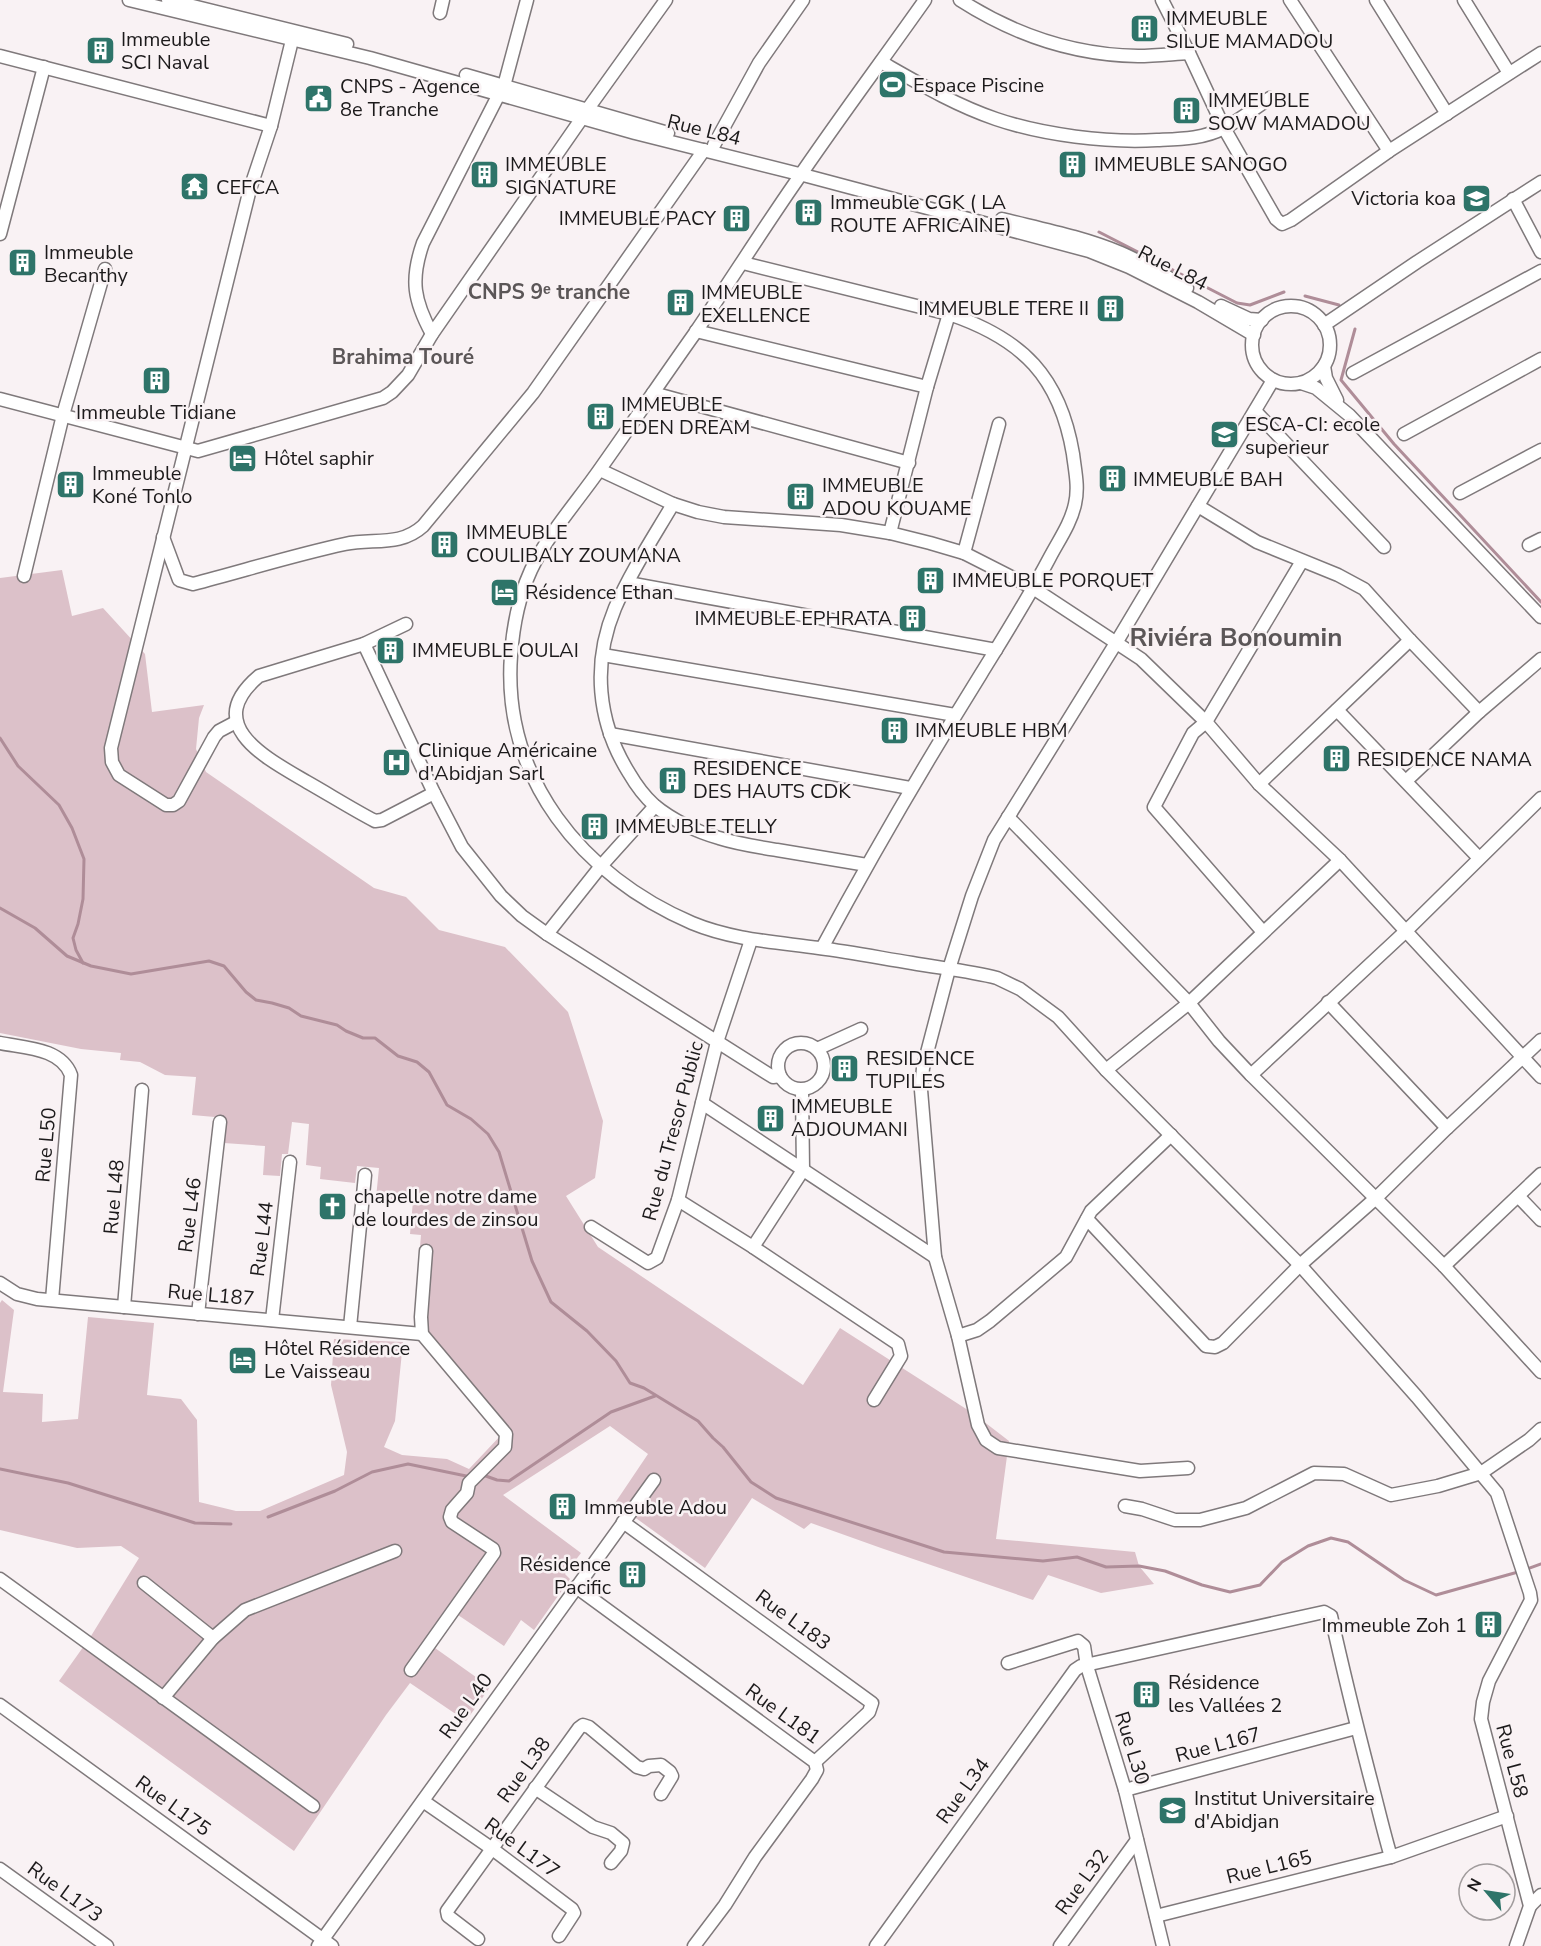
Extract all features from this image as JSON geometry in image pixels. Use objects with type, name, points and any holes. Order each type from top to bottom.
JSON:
[{"type":"street","name":"Rue L84","points":[[129,0],[293,35]]},
{"type":"street","name":"Rue L84","points":[[168,0],[190,3],[293,35],[710,148],[1093,243],[1132,258],[1242,316],[1262,320]]},
{"type":"street","points":[[440,13],[443,0]]},
{"type":"street","points":[[432,334],[417,303],[415,284],[418,257],[423,243],[502,90],[527,0]]},
{"type":"street","points":[[0,399],[201,450],[383,398],[408,375],[432,334],[666,0]]},
{"type":"street","points":[[163,537],[179,580],[193,584],[346,544],[405,538],[416,532],[533,393],[710,148],[759,63],[803,0]]},
{"type":"street","points":[[925,0],[803,172],[600,470],[544,546],[529,573],[513,637],[510,673],[512,711],[520,742],[533,776],[553,814],[577,843],[601,866],[627,885],[676,915],[693,923],[751,940],[822,948],[997,978],[1020,989],[1058,1017],[1106,1070],[1300,1265],[1417,1396],[1481,1473]]},
{"type":"street","points":[[960,0],[998,23],[1026,35],[1071,48],[1138,56],[1189,52]]},
{"type":"street","points":[[1162,0],[1224,128],[1276,219],[1282,224],[1541,52]]},
{"type":"street","points":[[1290,0],[1389,151]]},
{"type":"street","points":[[1376,0],[1447,114]]},
{"type":"street","points":[[1464,0],[1509,73]]},
{"type":"street","points":[[236,722],[219,731],[214,737],[180,801],[173,805],[166,805],[119,775],[112,762],[111,748],[163,537],[250,189],[271,126],[293,35]]},
{"type":"street","points":[[0,56],[271,126]]},
{"type":"street","points":[[881,62],[958,103],[995,119],[1096,140],[1138,141],[1196,138],[1224,128],[1270,98]]},
{"type":"street","points":[[0,234],[44,68]]},
{"type":"street","name":"Rue L84","points":[[803,172],[1105,256],[1198,302],[1254,335]]},
{"type":"street","points":[[1324,325],[1541,182]]},
{"type":"street","points":[[1513,199],[1541,252]]},
{"type":"street","points":[[743,263],[949,314],[977,324],[1003,338],[1024,354],[1044,377],[1060,403],[1069,429],[1077,478],[1076,503],[1068,523],[1033,588],[910,788],[822,948]]},
{"type":"street","points":[[24,576],[63,415],[105,268]]},
{"type":"street","points":[[1353,373],[1541,271]]},
{"type":"street","points":[[1282,308],[1306,309],[1317,316],[1324,325],[1329,339],[1329,353],[1324,366],[1314,377],[1301,383],[1287,384],[1273,380],[1263,372],[1252,349],[1254,335],[1262,320],[1271,312],[1282,308]]},
{"type":"street","points":[[890,533],[927,387],[949,314]]},
{"type":"street","points":[[696,331],[927,387]]},
{"type":"street","points":[[1404,434],[1541,359]]},
{"type":"street","points":[[1324,366],[1331,389],[1349,415]]},
{"type":"street","points":[[1188,1468],[1140,1471],[998,1448],[987,1440],[978,1425],[958,1336],[935,1257],[921,1090],[923,1068],[949,969],[994,840],[1116,643],[1273,380]]},
{"type":"street","points":[[1301,383],[1316,388],[1349,415],[1541,617]]},
{"type":"street","points":[[653,393],[909,463]]},
{"type":"street","points":[[1255,411],[1383,547]]},
{"type":"street","points":[[964,553],[999,424]]},
{"type":"street","points":[[1460,493],[1541,450]]},
{"type":"street","points":[[600,470],[673,504],[724,517],[841,525],[890,533],[964,553],[1033,588],[1141,659],[1206,722],[1259,784],[1340,860],[1541,1077]]},
{"type":"street","points":[[673,504],[628,583],[615,609],[607,635],[600,680],[601,701],[615,750],[636,784],[655,806],[675,819],[717,838],[739,844],[867,865]]},
{"type":"street","points":[[1198,506],[1257,542],[1338,575],[1364,589],[1479,712]]},
{"type":"street","points":[[1528,545],[1541,539]]},
{"type":"street","points":[[1263,933],[1154,807],[1193,733],[1206,722],[1302,561]]},
{"type":"street","points":[[628,583],[996,650]]},
{"type":"street","points":[[406,624],[364,644],[259,676],[242,695],[237,707],[236,722],[240,732],[264,756],[375,821],[380,821],[434,793]]},
{"type":"street","points":[[1259,784],[1410,640]]},
{"type":"street","points":[[364,644],[462,847],[501,896],[522,916],[548,934],[773,1077],[780,1076]]},
{"type":"street","points":[[603,655],[955,715]]},
{"type":"street","points":[[1406,782],[1479,712],[1541,659]]},
{"type":"street","points":[[1337,710],[1479,858]]},
{"type":"street","points":[[610,734],[910,788]]},
{"type":"street","points":[[1251,1075],[1406,931],[1541,798]]},
{"type":"street","points":[[548,934],[601,866],[655,806]]},
{"type":"street","points":[[1008,817],[1189,1003],[1219,1041],[1251,1075],[1444,1266],[1541,1372]]},
{"type":"street","points":[[1106,1070],[1189,1003],[1340,860]]},
{"type":"street","name":"Rue du Tresor Public","points":[[591,1227],[648,1263],[657,1258],[678,1200],[717,1042],[751,940]]},
{"type":"street","points":[[1328,1002],[1447,1128]]},
{"type":"street","points":[[817,1049],[861,1029]]},
{"type":"street","points":[[1087,1219],[1206,1346],[1215,1347],[1223,1343],[1300,1265],[1376,1198],[1541,1040]]},
{"type":"street","name":"Rue L50","points":[[0,1043],[49,1053],[60,1058],[68,1066],[71,1075],[52,1300]]},
{"type":"street","points":[[803,1043],[817,1049],[822,1055],[824,1071],[816,1084],[801,1089],[789,1086],[780,1076],[779,1060],[788,1047],[803,1043]]},
{"type":"street","points":[[753,1247],[803,1170],[801,1089]]},
{"type":"street","name":"Rue L48","points":[[124,1307],[142,1090]]},
{"type":"street","points":[[702,1103],[935,1257]]},
{"type":"street","name":"Rue L46","points":[[198,1314],[220,1122]]},
{"type":"street","points":[[958,1336],[977,1330],[990,1321],[1066,1257],[1091,1211],[1171,1135]]},
{"type":"street","name":"Rue L44","points":[[272,1320],[290,1162]]},
{"type":"street","points":[[1444,1266],[1541,1174]]},
{"type":"street","points":[[350,1328],[365,1175]]},
{"type":"street","points":[[1518,1196],[1541,1220]]},
{"type":"street","points":[[678,1200],[898,1344],[901,1351],[900,1356],[874,1400]]},
{"type":"street","points":[[411,1670],[493,1556],[493,1549],[452,1522],[450,1517],[452,1510],[467,1493],[469,1483],[505,1448],[506,1439],[506,1434],[422,1334],[421,1317],[426,1251]]},
{"type":"street","name":"Rue L187","points":[[0,1283],[26,1297],[422,1334]]},
{"type":"street","points":[[1125,1506],[1175,1520],[1187,1521],[1246,1508],[1314,1473],[1344,1474],[1391,1495],[1438,1486],[1481,1473],[1541,1429]]},
{"type":"street","name":"Rue L58","points":[[1481,1473],[1497,1494],[1530,1593],[1530,1605],[1488,1681],[1481,1719],[1530,1906]]},
{"type":"street","name":"Rue L40","points":[[324,1943],[341,1914],[654,1480]]},
{"type":"street","name":"Rue L183","points":[[623,1522],[872,1703],[869,1712],[815,1762]]},
{"type":"street","points":[[163,1698],[213,1638],[245,1610],[395,1551]]},
{"type":"street","points":[[0,1579],[313,1806]]},
{"type":"street","points":[[144,1583],[213,1638]]},
{"type":"street","name":"Rue L181","points":[[576,1587],[815,1762],[816,1770],[812,1779],[694,1946]]},
{"type":"street","points":[[1087,1666],[1324,1612],[1331,1616],[1356,1728],[1391,1857]]},
{"type":"street","name":"Rue L30","points":[[1008,1663],[1078,1641],[1084,1646],[1087,1666],[1125,1790],[1163,1946]]},
{"type":"street","name":"Rue L34","points":[[876,1946],[1069,1676],[1081,1666],[1087,1666]]},
{"type":"street","name":"Rue L175","points":[[0,1705],[324,1943]]},
{"type":"street","name":"Rue L38","points":[[478,1939],[448,1916],[447,1911],[579,1728],[583,1725],[589,1727],[638,1767],[644,1769],[661,1765],[670,1772],[672,1776],[670,1782],[661,1794]]},
{"type":"street","name":"Rue L167","points":[[1125,1790],[1356,1728]]},
{"type":"street","points":[[535,1788],[592,1827],[611,1833],[623,1843],[621,1851],[611,1863]]},
{"type":"street","name":"Rue L177","points":[[423,1801],[491,1848],[572,1909],[574,1913],[559,1936]]},
{"type":"street","name":"Rue L165","points":[[1156,1916],[1391,1857],[1507,1816]]},
{"type":"street","name":"Rue L32","points":[[1060,1946],[1137,1840]]},
{"type":"street","name":"Rue L173","points":[[0,1869],[107,1946]]},
{"type":"street","points":[[1516,1946],[1530,1906],[1541,1895]]},
{"type":"shaded area","points":[[62,570],[72,616],[103,608],[145,654],[152,712],[204,705],[199,718],[196,749],[206,772],[374,888],[406,897],[439,930],[505,947],[568,1012],[603,1121],[595,1178],[566,1196],[598,1247],[803,1385],[840,1328],[974,1414],[1009,1441],[996,1539],[1135,1552],[1139,1566],[1154,1584],[1101,1593],[1048,1575],[1033,1600],[811,1523],[804,1529],[752,1498],[705,1568],[615,1503],[648,1454],[610,1426],[503,1495],[581,1553],[565,1574],[570,1579],[534,1630],[521,1620],[504,1646],[458,1615],[435,1648],[490,1687],[466,1721],[410,1683],[294,1851],[59,1681],[91,1636],[139,1558],[121,1546],[77,1548],[0,1530],[0,1303],[2,1300],[14,1310],[3,1392],[43,1394],[42,1422],[78,1419],[88,1317],[154,1323],[147,1395],[181,1399],[197,1420],[199,1502],[236,1511],[260,1511],[344,1475],[347,1452],[331,1385],[334,1339],[403,1342],[395,1421],[384,1447],[402,1455],[447,1459],[469,1469],[503,1433],[428,1343],[414,1319],[421,1235],[410,1234],[413,1201],[376,1198],[379,1168],[357,1166],[355,1183],[320,1179],[321,1167],[306,1165],[309,1124],[292,1122],[288,1154],[282,1154],[280,1176],[263,1175],[265,1146],[224,1143],[226,1118],[192,1115],[196,1077],[165,1075],[140,1062],[120,1060],[121,1053],[81,1049],[0,1033],[0,578]]},
{"type":"waterway","points":[[1099,232],[1237,303],[1250,305],[1284,292]]},
{"type":"waterway","points":[[1305,296],[1339,305]]},
{"type":"waterway","points":[[1355,329],[1341,380],[1394,444],[1541,602]]},
{"type":"waterway","points":[[0,738],[18,766],[59,805],[72,828],[84,859],[83,899],[73,938],[83,963]]},
{"type":"waterway","points":[[0,908],[35,928],[67,956],[91,966],[131,974],[209,961],[224,966],[256,1000],[289,1008],[301,1016],[337,1025],[363,1038],[375,1038],[398,1056],[417,1062],[429,1072],[447,1105],[471,1119],[488,1134],[499,1152],[532,1261],[551,1302],[587,1331],[616,1361],[630,1383],[644,1388],[698,1421],[723,1447],[751,1482],[776,1498],[944,1552],[1043,1561],[1077,1557],[1106,1567],[1139,1566],[1165,1571],[1202,1585],[1230,1592],[1260,1585],[1282,1562],[1308,1546],[1331,1538],[1348,1542],[1404,1580],[1436,1595],[1518,1572]]},
{"type":"waterway","points":[[483,1475],[509,1481],[611,1412],[655,1396]]},
{"type":"waterway","points":[[268,1517],[335,1491],[372,1472],[408,1464],[471,1477]]},
{"type":"waterway","points":[[0,1469],[68,1483],[195,1523],[231,1524]]},
{"type":"waterway","points":[[1524,1570],[1541,1564]]},
{"type":"place","name":"IMMEUBLE SILUE MAMADOU","points":[[1145,29]]},
{"type":"place","name":"Immeuble SCI Naval","points":[[100,50]]},
{"type":"place","name":"Espace Piscine","points":[[892,85]]},
{"type":"place","name":"CNPS - Agence 8e Tranche","points":[[319,98]]},
{"type":"place","name":"IMMEUBLE SOW MAMADOU","points":[[1187,111]]},
{"type":"place","name":"IMMEUBLE SANOGO","points":[[1073,164]]},
{"type":"place","name":"IMMEUBLE SIGNATURE","points":[[484,175]]},
{"type":"place","name":"CEFCA","points":[[195,187]]},
{"type":"place","name":"Victoria koa","points":[[1477,198]]},
{"type":"place","name":"Immeuble CGK ( LA ROUTE AFRICAINE)","points":[[809,213]]},
{"type":"place","name":"IMMEUBLE PACY","points":[[737,218]]},
{"type":"place","name":"Immeuble Becanthy","points":[[23,263]]},
{"type":"place","name":"IMMEUBLE EXELLENCE","points":[[680,303]]},
{"type":"place","name":"IMMEUBLE TERE II","points":[[1110,308]]},
{"type":"place","name":"Immeuble Tidiane","points":[[156,381]]},
{"type":"place","name":"IMMEUBLE EDEN DREAM","points":[[600,416]]},
{"type":"place","name":"ESCA-CI: ecole superieur","points":[[1224,435]]},
{"type":"place","name":"Hôtel saphir","points":[[243,458]]},
{"type":"place","name":"IMMEUBLE BAH","points":[[1112,479]]},
{"type":"place","name":"Immeuble Koné Tonlo","points":[[71,485]]},
{"type":"place","name":"IMMEUBLE ADOU KOUAME","points":[[801,497]]},
{"type":"place","name":"IMMEUBLE COULIBALY ZOUMANA","points":[[445,544]]},
{"type":"place","name":"IMMEUBLE PORQUET","points":[[931,580]]},
{"type":"place","name":"Résidence Ethan","points":[[504,592]]},
{"type":"place","name":"IMMEUBLE EPHRATA","points":[[913,618]]},
{"type":"place","name":"IMMEUBLE OULAI","points":[[391,650]]},
{"type":"place","name":"IMMEUBLE HBM","points":[[894,730]]},
{"type":"place","name":"RESIDENCE NAMA","points":[[1336,759]]},
{"type":"place","name":"Clinique Américaine d'Abidjan Sarl","points":[[397,762]]},
{"type":"place","name":"RESIDENCE DES HAUTS CDK","points":[[672,780]]},
{"type":"place","name":"IMMEUBLE TELLY","points":[[594,826]]},
{"type":"place","name":"RESIDENCE TUPILES","points":[[845,1069]]},
{"type":"place","name":"IMMEUBLE ADJOUMANI","points":[[770,1118]]},
{"type":"place","name":"chapelle notre dame de lourdes de zinsou","points":[[333,1207]]},
{"type":"place","name":"Hôtel Résidence Le Vaisseau","points":[[243,1360]]},
{"type":"place","name":"Immeuble Adou","points":[[563,1507]]},
{"type":"place","name":"Résidence Pacific","points":[[632,1575]]},
{"type":"place","name":"Immeuble Zoh 1","points":[[1488,1625]]},
{"type":"place","name":"Résidence les Vallées 2","points":[[1147,1694]]},
{"type":"place","name":"Institut Universitaire d'Abidjan","points":[[1173,1810]]},
{"type":"district","name":"CNPS 9ᵉ tranche","points":[[549,292]]},
{"type":"district","name":"Brahima Touré","points":[[403,357]]},
{"type":"district","name":"Riviéra Bonoumin","points":[[1236,637]]}]
